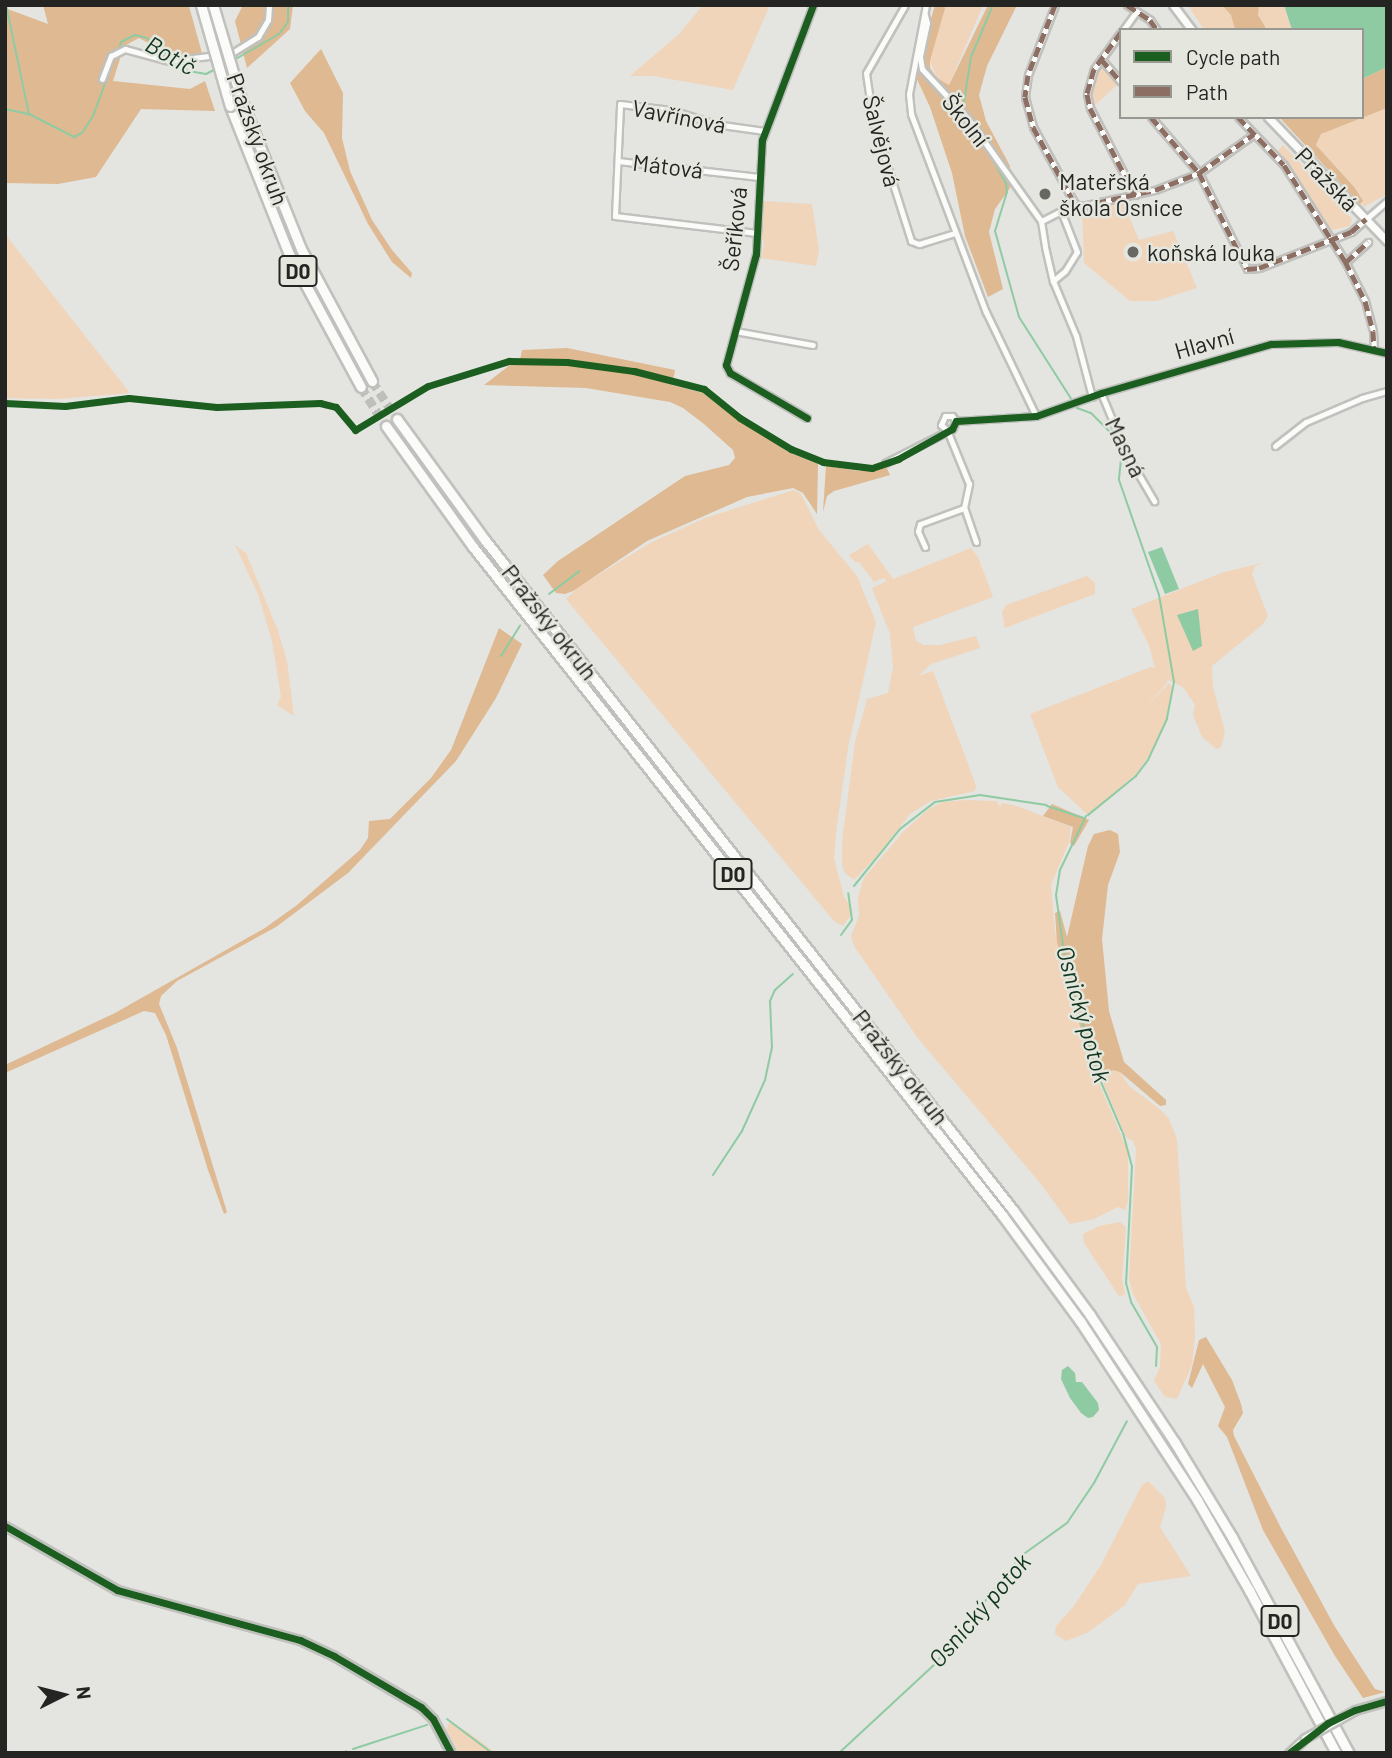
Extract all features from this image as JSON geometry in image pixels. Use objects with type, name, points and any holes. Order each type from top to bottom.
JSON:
[{"type":"highway","name":"Pražský okruh","points":[[201,5],[230,106],[289,254],[361,387]]},
{"type":"highway","name":"Pražský okruh","points":[[213,5],[242,102],[301,249],[372,381]]},
{"type":"highway","name":"Pražský okruh","points":[[397,419],[485,540],[1013,1210],[1132,1377],[1175,1443],[1259,1583],[1349,1753]]},
{"type":"highway","name":"Pražský okruh","points":[[386,426],[473,547],[1002,1215],[1126,1389],[1169,1455],[1250,1590],[1336,1753]]},
{"type":"street","points":[[102,79],[111,56],[125,49],[169,61],[232,53],[258,37],[268,20],[269,5]]},
{"type":"street","name":"Šeříková","points":[[807,418],[730,373],[726,365],[756,254],[761,145],[813,5]]},
{"type":"street","name":"Šalvějová","points":[[905,5],[866,73],[873,121],[911,241],[919,244],[954,233]]},
{"type":"street","points":[[1055,5],[1028,75],[1026,97],[1033,127],[1075,204],[1082,206],[1135,195],[1199,173],[1254,134]]},
{"type":"street","points":[[1127,5],[1155,28]]},
{"type":"street","points":[[1173,5],[1190,28]]},
{"type":"street","points":[[925,8],[909,94],[911,114],[986,312],[1036,416]]},
{"type":"street","name":"Školní","points":[[925,8],[927,23],[920,57],[922,69],[975,127],[1041,221],[1053,281],[1076,335],[1092,397]]},
{"type":"street","points":[[1124,28],[1136,12]]},
{"type":"street","points":[[1119,35],[1101,59],[1089,82],[1090,108],[1135,195]]},
{"type":"street","points":[[1101,59],[1119,80]]},
{"type":"street","name":"Vavřínová","points":[[757,233],[615,216],[620,104],[680,112],[715,124],[765,131]]},
{"type":"street","points":[[1153,119],[1199,173],[1247,269],[1259,268],[1351,232],[1387,201]]},
{"type":"street","points":[[1240,119],[1284,165],[1346,262],[1365,302],[1373,331],[1374,349]]},
{"type":"street","name":"Pražská","points":[[1270,119],[1387,241]]},
{"type":"street","name":"Mátová","points":[[618,161],[759,177]]},
{"type":"street","points":[[1041,221],[1061,211],[1076,253],[1065,271],[1053,281]]},
{"type":"street","points":[[1346,262],[1368,242]]},
{"type":"street","points":[[735,331],[813,345]]},
{"type":"street","name":"Hlavní","points":[[956,421],[1036,416],[1101,393],[1271,344],[1338,342],[1387,354]]},
{"type":"street","points":[[1275,446],[1306,422],[1362,398],[1387,391]]},
{"type":"street","name":"Masná","points":[[1101,393],[1126,453],[1154,501]]},
{"type":"street","points":[[885,463],[947,430],[954,428],[956,421],[950,415],[943,417],[941,425],[947,430],[969,484],[964,508],[976,542]]},
{"type":"street","points":[[925,547],[918,531],[920,524],[964,508]]},
{"type":"street","points":[[5,1526],[117,1590],[300,1640],[334,1656],[421,1707],[433,1719],[451,1753]]},
{"type":"street","points":[[1289,1753],[1305,1738],[1355,1710],[1387,1701]]},
{"type":"shaded area","points":[[43,5],[189,6],[203,57],[175,57],[139,38],[124,46],[113,81],[190,89],[205,81],[215,111],[141,109],[96,177],[58,184],[5,183],[5,8],[48,24]]},
{"type":"shaded area","points":[[243,5],[293,5],[290,29],[247,68],[235,21]]},
{"type":"shaded area","points":[[703,5],[770,5],[733,90],[653,76],[630,76],[679,34]]},
{"type":"shaded area","points":[[935,5],[943,5],[945,8],[930,68],[937,78],[949,85],[988,5],[1017,5],[987,66],[979,95],[986,121],[1010,166],[1010,188],[995,209],[989,232],[1003,289],[988,297],[965,236],[952,173],[930,107],[915,75]]},
{"type":"shaded area","points":[[945,5],[983,5],[949,85],[937,78],[930,61]]},
{"type":"shaded area","points":[[1188,5],[1222,5],[1231,15],[1234,28],[1203,28]]},
{"type":"shaded area","points":[[1222,5],[1259,5],[1258,15],[1266,28],[1234,28],[1231,15]]},
{"type":"shaded area","points":[[1259,5],[1284,5],[1291,28],[1266,28],[1258,15]]},
{"type":"shaded area","points":[[1284,5],[1387,5],[1387,67],[1364,78],[1364,28],[1291,28]]},
{"type":"shaded area","points":[[321,49],[343,93],[342,138],[350,171],[372,220],[392,250],[412,273],[411,278],[392,262],[368,224],[324,133],[305,111],[290,83]]},
{"type":"shaded area","points":[[1387,67],[1387,108],[1364,117],[1364,78]]},
{"type":"shaded area","points":[[1102,68],[1118,84],[1093,107],[1092,82],[1098,69]]},
{"type":"shaded area","points":[[1387,108],[1387,194],[1364,207],[1355,188],[1316,145],[1321,134]]},
{"type":"shaded area","points":[[1281,119],[1359,119],[1321,134],[1316,145],[1355,188],[1363,201],[1360,204]]},
{"type":"shaded area","points":[[1283,145],[1352,219],[1350,226],[1332,230],[1323,220],[1277,152]]},
{"type":"shaded area","points":[[763,201],[812,204],[819,250],[816,266],[761,258],[764,245],[761,234]]},
{"type":"shaded area","name":"koňská louka","points":[[1123,202],[1139,240],[1173,231],[1197,288],[1156,301],[1130,301],[1084,263],[1082,209]]},
{"type":"shaded area","points":[[5,234],[130,393],[58,399],[5,398]]},
{"type":"shaded area","points":[[567,348],[675,370],[672,385],[703,393],[788,452],[818,464],[817,514],[803,493],[793,488],[747,497],[647,541],[573,591],[556,593],[543,575],[558,561],[685,476],[729,465],[735,458],[733,450],[704,424],[670,402],[586,388],[484,385],[510,365],[519,365],[522,350]]},
{"type":"shaded area","points":[[826,466],[860,471],[886,466],[890,475],[834,491],[827,496],[823,512]]},
{"type":"shaded area","points":[[794,490],[801,494],[819,530],[857,576],[876,622],[848,748],[837,825],[834,858],[851,915],[843,926],[834,921],[566,599],[578,587],[652,542],[705,518]]},
{"type":"shaded area","points":[[868,544],[893,579],[971,548],[978,557],[993,597],[913,627],[916,641],[924,645],[940,645],[976,636],[980,648],[931,664],[918,676],[933,671],[976,785],[975,791],[931,801],[910,814],[854,880],[845,873],[842,865],[842,842],[855,742],[867,699],[888,693],[893,667],[890,634],[872,588],[887,581],[884,578],[874,582],[859,562],[855,562],[849,555]]},
{"type":"shaded area","points":[[235,545],[246,553],[278,631],[287,661],[294,716],[277,705],[281,697],[272,641],[258,594]]},
{"type":"shaded area","points":[[1162,547],[1179,589],[1165,594],[1148,552]]},
{"type":"shaded area","points":[[1266,562],[1255,566],[1252,574],[1268,616],[1262,625],[1212,666],[1213,687],[1225,732],[1221,747],[1216,749],[1202,737],[1193,715],[1195,705],[1183,687],[1166,679],[1168,682],[1143,710],[1169,683],[1172,687],[1169,711],[1156,746],[1136,774],[1088,815],[1058,787],[1030,714],[1151,667],[1155,668],[1149,645],[1131,609],[1221,573]]},
{"type":"shaded area","points":[[1087,576],[1095,583],[1095,594],[1005,628],[1002,612],[1006,605]]},
{"type":"shaded area","points":[[1198,609],[1202,646],[1193,651],[1177,615]]},
{"type":"shaded area","points":[[499,628],[522,644],[496,698],[456,761],[348,873],[276,927],[177,981],[161,996],[159,1004],[177,1048],[227,1212],[224,1214],[166,1035],[155,1013],[144,1011],[5,1073],[5,1065],[115,1013],[265,928],[297,905],[360,850],[368,838],[369,821],[390,819],[431,778],[451,750]]},
{"type":"shaded area","points":[[996,801],[1000,807],[1002,803],[1017,806],[1071,827],[1069,842],[1051,885],[1055,931],[1085,1051],[1128,1151],[1128,1201],[1125,1210],[1118,1207],[1094,1219],[1070,1224],[1040,1183],[917,1037],[854,946],[851,936],[859,916],[858,897],[864,878],[904,831],[929,809],[943,802]]},
{"type":"shaded area","points":[[1052,804],[1089,820],[1074,846],[1070,843],[1073,827],[1043,816]]},
{"type":"shaded area","points":[[1110,830],[1118,834],[1120,852],[1108,885],[1102,939],[1109,1011],[1124,1062],[1166,1100],[1166,1105],[1160,1106],[1120,1072],[1113,1070],[1098,1079],[1085,1051],[1057,942],[1055,913],[1060,911],[1067,937],[1088,846],[1094,834]]},
{"type":"shaded area","points":[[1113,1070],[1120,1072],[1129,1086],[1162,1111],[1169,1119],[1177,1139],[1186,1288],[1194,1307],[1195,1336],[1192,1365],[1177,1399],[1165,1397],[1154,1381],[1160,1367],[1161,1344],[1133,1294],[1129,1280],[1136,1149],[1133,1141],[1126,1137],[1104,1085],[1103,1075]]},
{"type":"shaded area","points":[[1120,1222],[1126,1227],[1122,1279],[1125,1295],[1119,1296],[1084,1243],[1083,1234],[1099,1226]]},
{"type":"shaded area","points":[[1206,1337],[1232,1380],[1241,1404],[1243,1413],[1233,1430],[1234,1436],[1335,1627],[1375,1689],[1385,1692],[1363,1698],[1335,1656],[1263,1530],[1227,1437],[1218,1426],[1225,1407],[1203,1364],[1192,1388],[1188,1384],[1199,1340]]},
{"type":"shaded area","points":[[1068,1366],[1075,1373],[1076,1382],[1082,1382],[1098,1403],[1099,1410],[1093,1417],[1088,1418],[1081,1413],[1070,1398],[1061,1379],[1062,1370]]},
{"type":"shaded area","points":[[1148,1481],[1165,1498],[1166,1507],[1160,1527],[1191,1576],[1138,1584],[1125,1605],[1087,1633],[1066,1641],[1055,1634],[1056,1626],[1074,1606],[1101,1565],[1142,1485]]},
{"type":"shaded area","points":[[450,1722],[496,1753],[459,1753],[446,1729]]},
{"type":"waterway","points":[[6,5],[29,114]]},
{"type":"waterway","name":"Botič","points":[[234,60],[279,34],[288,22],[288,5]]},
{"type":"waterway","name":"Osnický potok","points":[[963,108],[971,57],[993,5]]},
{"type":"waterway","name":"Botič","points":[[119,49],[121,42],[135,35],[147,38],[172,59]]},
{"type":"waterway","name":"Botič","points":[[5,109],[29,114],[74,137],[82,133],[93,116],[115,57]]},
{"type":"waterway","name":"Botič","points":[[176,63],[189,71],[206,74],[216,69]]},
{"type":"waterway","name":"Osnický potok","points":[[964,118],[976,134]]},
{"type":"waterway","name":"Osnický potok","points":[[987,150],[1006,183],[1007,192],[995,231],[1019,317],[1077,408],[1091,413],[1115,437],[1122,450],[1119,480],[1159,595],[1174,682],[1167,719],[1148,760],[1136,776],[1088,815]]},
{"type":"waterway","points":[[549,594],[579,571]]},
{"type":"waterway","points":[[501,656],[520,625]]},
{"type":"waterway","points":[[854,886],[900,829],[935,802],[980,795],[1046,805]]},
{"type":"waterway","points":[[1047,806],[1083,818]]},
{"type":"waterway","name":"Osnický potok","points":[[1086,816],[1060,870],[1056,895],[1066,966],[1098,1075],[1122,1131]]},
{"type":"waterway","points":[[841,935],[852,920],[848,893]]},
{"type":"waterway","points":[[713,1175],[742,1131],[765,1080],[772,1048],[770,1001],[775,990],[793,974]]},
{"type":"waterway","name":"Osnický potok","points":[[1123,1133],[1132,1166],[1126,1283],[1131,1302],[1157,1347],[1156,1366]]},
{"type":"waterway","name":"Osnický potok","points":[[839,1753],[934,1665],[1021,1556],[1067,1523],[1094,1483],[1127,1421]]},
{"type":"waterway","name":"Osnický potok","points":[[447,1719],[492,1753]]},
{"type":"waterway","name":"Osnický potok","points":[[353,1749],[427,1725]]},
{"type":"waterway","name":"Osnický potok","points":[[343,1753],[347,1751]]},
{"type":"tunnel","points":[[372,381],[397,419]]},
{"type":"tunnel","points":[[361,387],[386,426]]},
{"type":"marked path","points":[[1055,5],[1028,75],[1025,97],[1033,127],[1075,204],[1082,206],[1155,190],[1199,173],[1254,134]]},
{"type":"marked path","points":[[1127,5],[1150,20],[1156,28]]},
{"type":"marked path","points":[[1119,35],[1094,69],[1087,94],[1090,108],[1135,195]]},
{"type":"marked path","points":[[1101,59],[1119,80]]},
{"type":"marked path","points":[[1153,119],[1199,173],[1247,269],[1259,268],[1351,232],[1366,219]]},
{"type":"marked path","points":[[1240,119],[1284,165],[1345,261],[1365,301],[1373,331],[1374,349]]},
{"type":"marked path","points":[[1346,262],[1368,242]]},
{"type":"cycle path","points":[[807,418],[730,373],[726,365],[756,254],[762,140],[813,5]]},
{"type":"cycle path","points":[[5,403],[65,406],[129,398],[217,407],[320,403],[336,407],[355,430],[428,386],[509,361],[567,362],[634,371],[704,389],[740,418],[791,449],[823,462],[872,468],[898,459],[952,429],[956,421],[1036,416],[1101,393],[1271,344],[1338,342],[1387,353]]},
{"type":"cycle path","points":[[5,1526],[117,1590],[300,1640],[334,1656],[421,1707],[433,1719],[451,1753]]},
{"type":"cycle path","points":[[1289,1753],[1328,1723],[1355,1710],[1387,1701]]},
{"type":"place","name":"Mateřská škola Osnice","points":[[1045,194]]},
{"type":"place","name":"koňská louka","points":[[1133,252]]}]
